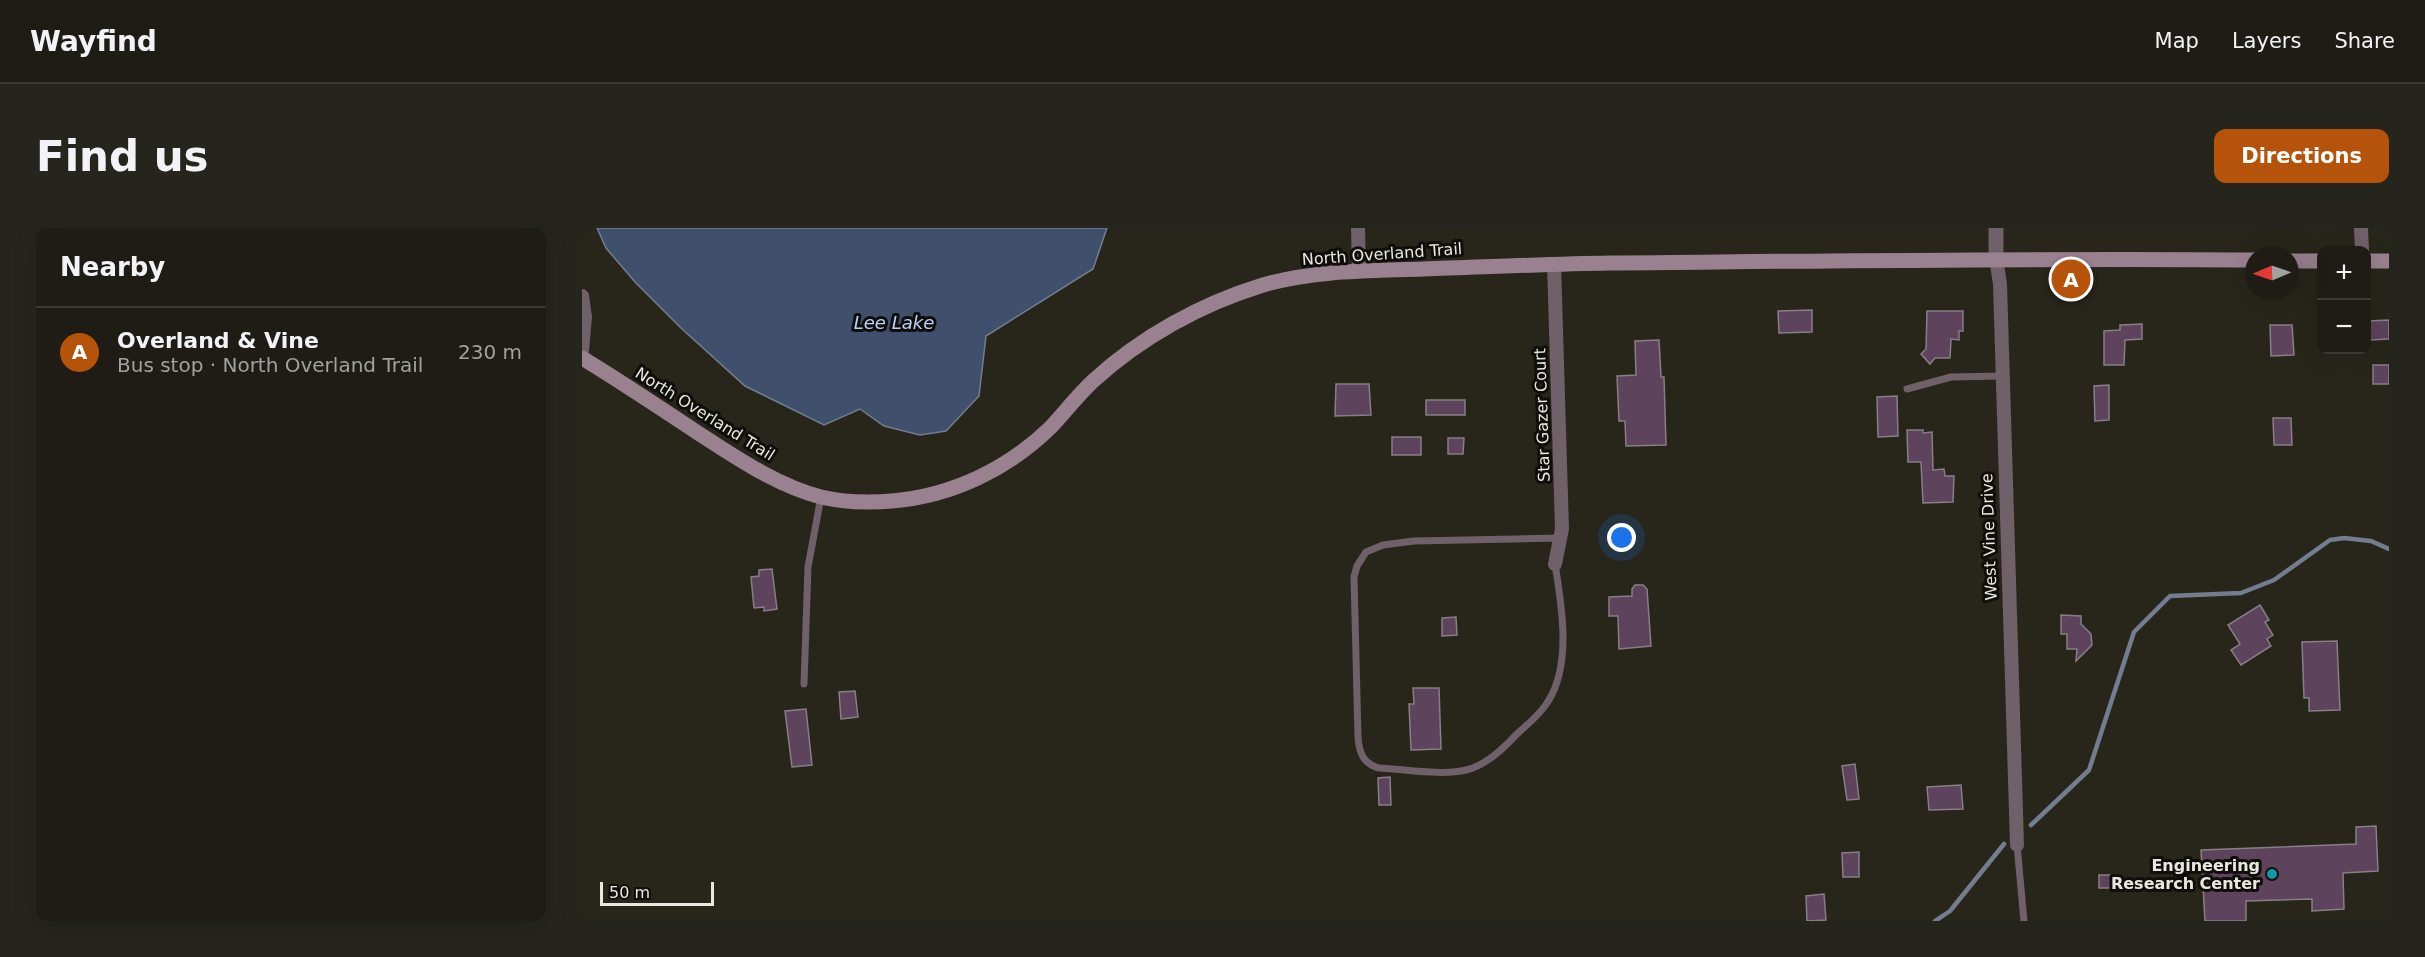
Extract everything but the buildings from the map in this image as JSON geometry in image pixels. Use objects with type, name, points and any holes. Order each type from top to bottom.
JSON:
[{"type":"main road","name":"North Overland Trail","points":[[582,358],[737,458],[775,479],[821,496],[860,502],[894,501],[945,491],[989,474],[1033,442],[1094,380],[1151,336],[1204,307],[1263,286],[1304,276],[1359,271],[1554,264],[1996,258],[2245,260]]},
{"type":"main road","points":[[2299,261],[2317,261]]},
{"type":"main road","points":[[2371,261],[2389,261]]},
{"type":"street","points":[[1358,228],[1359,271]]},
{"type":"street","name":"West Vine Drive","points":[[1995,228],[2000,284],[2017,845]]},
{"type":"street","points":[[2361,228],[2362,246]]},
{"type":"street","name":"Star Gazer Court","points":[[1554,264],[1562,529],[1556,564]]},
{"type":"street","points":[[582,296],[585,317],[582,351]]},
{"type":"lane","points":[[1906,389],[1951,377],[2003,376]]},
{"type":"lane","points":[[804,684],[808,567],[821,496]]},
{"type":"lane","points":[[1556,564],[1561,598],[1563,657],[1561,674],[1546,705],[1494,756],[1467,770],[1440,772],[1379,768],[1366,762],[1359,750],[1358,737],[1354,578],[1357,566],[1366,552],[1383,545],[1414,541],[1559,538]]},
{"type":"lane","points":[[2017,845],[2024,921]]},
{"type":"water","name":"Lee Lake","points":[[597,228],[1107,228],[1093,269],[986,336],[979,396],[946,431],[920,435],[884,426],[860,409],[824,425],[745,386],[681,328],[635,282],[606,248]]},
{"type":"waterway","points":[[2031,825],[2089,770],[2134,632],[2170,596],[2241,593],[2274,580],[2330,540],[2344,538],[2371,541],[2389,549]]},
{"type":"waterway","points":[[1935,921],[1950,911],[2004,844]]},
{"type":"place","name":"Overland & Vine","points":[[2071,279]]},
{"type":"place","name":"Engineering Research Center","points":[[2272,874]]}]
